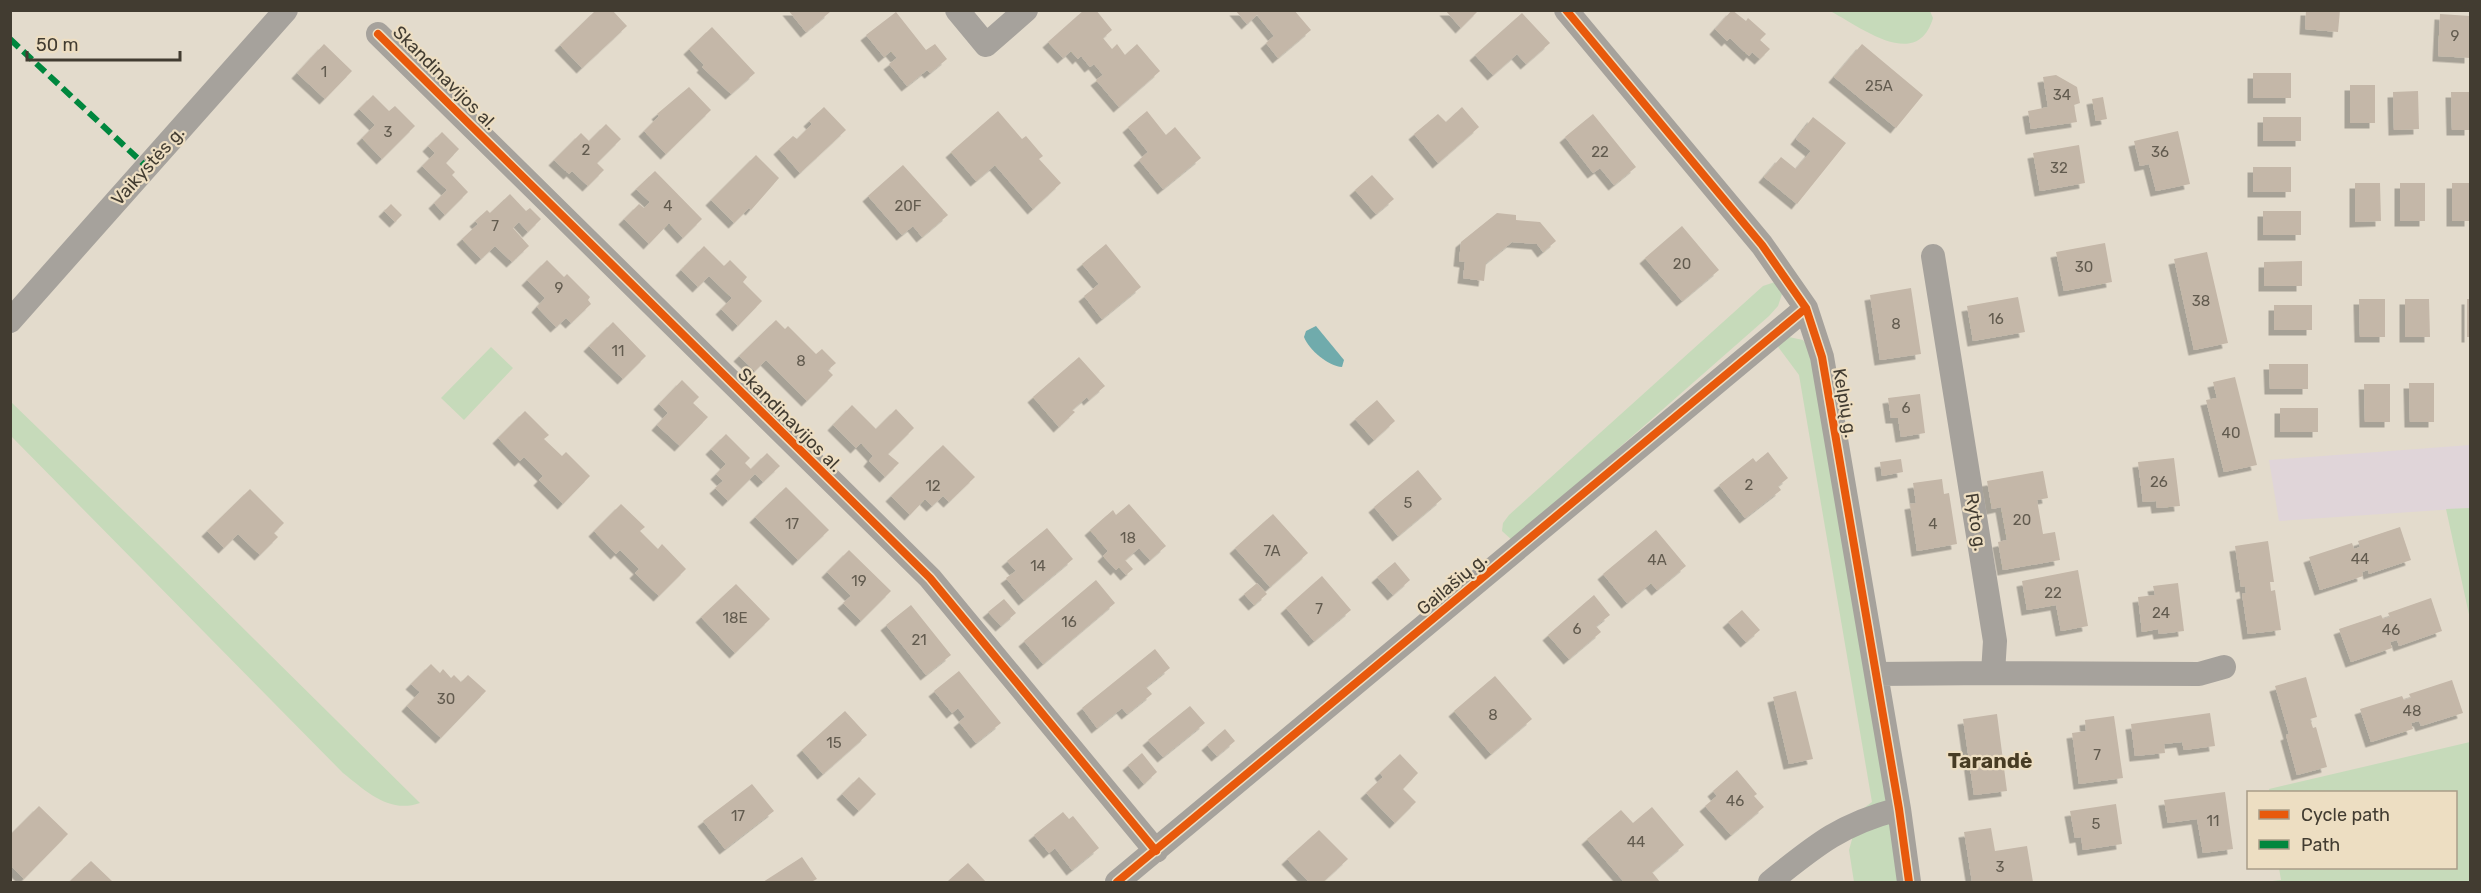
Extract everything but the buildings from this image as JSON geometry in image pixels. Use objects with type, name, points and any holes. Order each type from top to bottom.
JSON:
[{"type":"street","name":"Vaikystės g.","points":[[10,321],[286,10]]},
{"type":"street","points":[[957,10],[986,45],[1026,10]]},
{"type":"street","name":"Kelpių g.","points":[[1566,10],[1762,245],[1806,308],[1822,357],[1899,809],[1909,882]]},
{"type":"street","name":"Skandinavijos al.","points":[[378,34],[930,578],[1156,851]]},
{"type":"street","name":"Ryto g.","points":[[1933,256],[1995,641],[1993,673]]},
{"type":"street","name":"Gailašių g.","points":[[1117,882],[1806,308]]},
{"type":"street","points":[[1876,674],[2199,674],[2224,667]]},
{"type":"street","points":[[1770,882],[1842,829],[1868,817],[1899,809]]},
{"type":"shaded area","points":[[2470,445],[2470,508],[2279,521],[2269,460]]},
{"type":"green space","points":[[1830,11],[1930,11],[1933,18],[1925,34],[1915,42],[1902,44],[1887,41]]},
{"type":"green space","points":[[1775,282],[1782,294],[1778,306],[1769,316],[1513,541],[1502,531],[1503,523],[1509,515],[1763,286]]},
{"type":"green space","points":[[1789,337],[1803,340],[1809,347],[1857,602],[1898,882],[1854,882],[1849,850],[1860,811],[1872,802],[1799,375],[1776,344]]},
{"type":"green space","points":[[491,347],[513,368],[464,420],[441,398]]},
{"type":"green space","points":[[11,402],[420,803],[409,806],[388,803],[369,793],[343,773],[11,436]]},
{"type":"green space","points":[[2470,508],[2470,619],[2446,509]]},
{"type":"green space","points":[[2470,742],[2470,882],[2264,882],[2281,880],[2279,869],[2457,869],[2457,791],[2270,791],[2269,789]]},
{"type":"water","points":[[1316,326],[1344,360],[1342,367],[1325,360],[1306,342],[1304,337],[1306,331]]},
{"type":"marked path","points":[[10,39],[147,167]]},
{"type":"cycle path","points":[[1566,10],[1762,245],[1806,308],[1822,357],[1899,809],[1909,882]]},
{"type":"cycle path","points":[[378,34],[930,578],[1156,851]]},
{"type":"cycle path","points":[[1117,882],[1806,308]]},
{"type":"district","name":"Tarandė","points":[[1990,761]]}]
